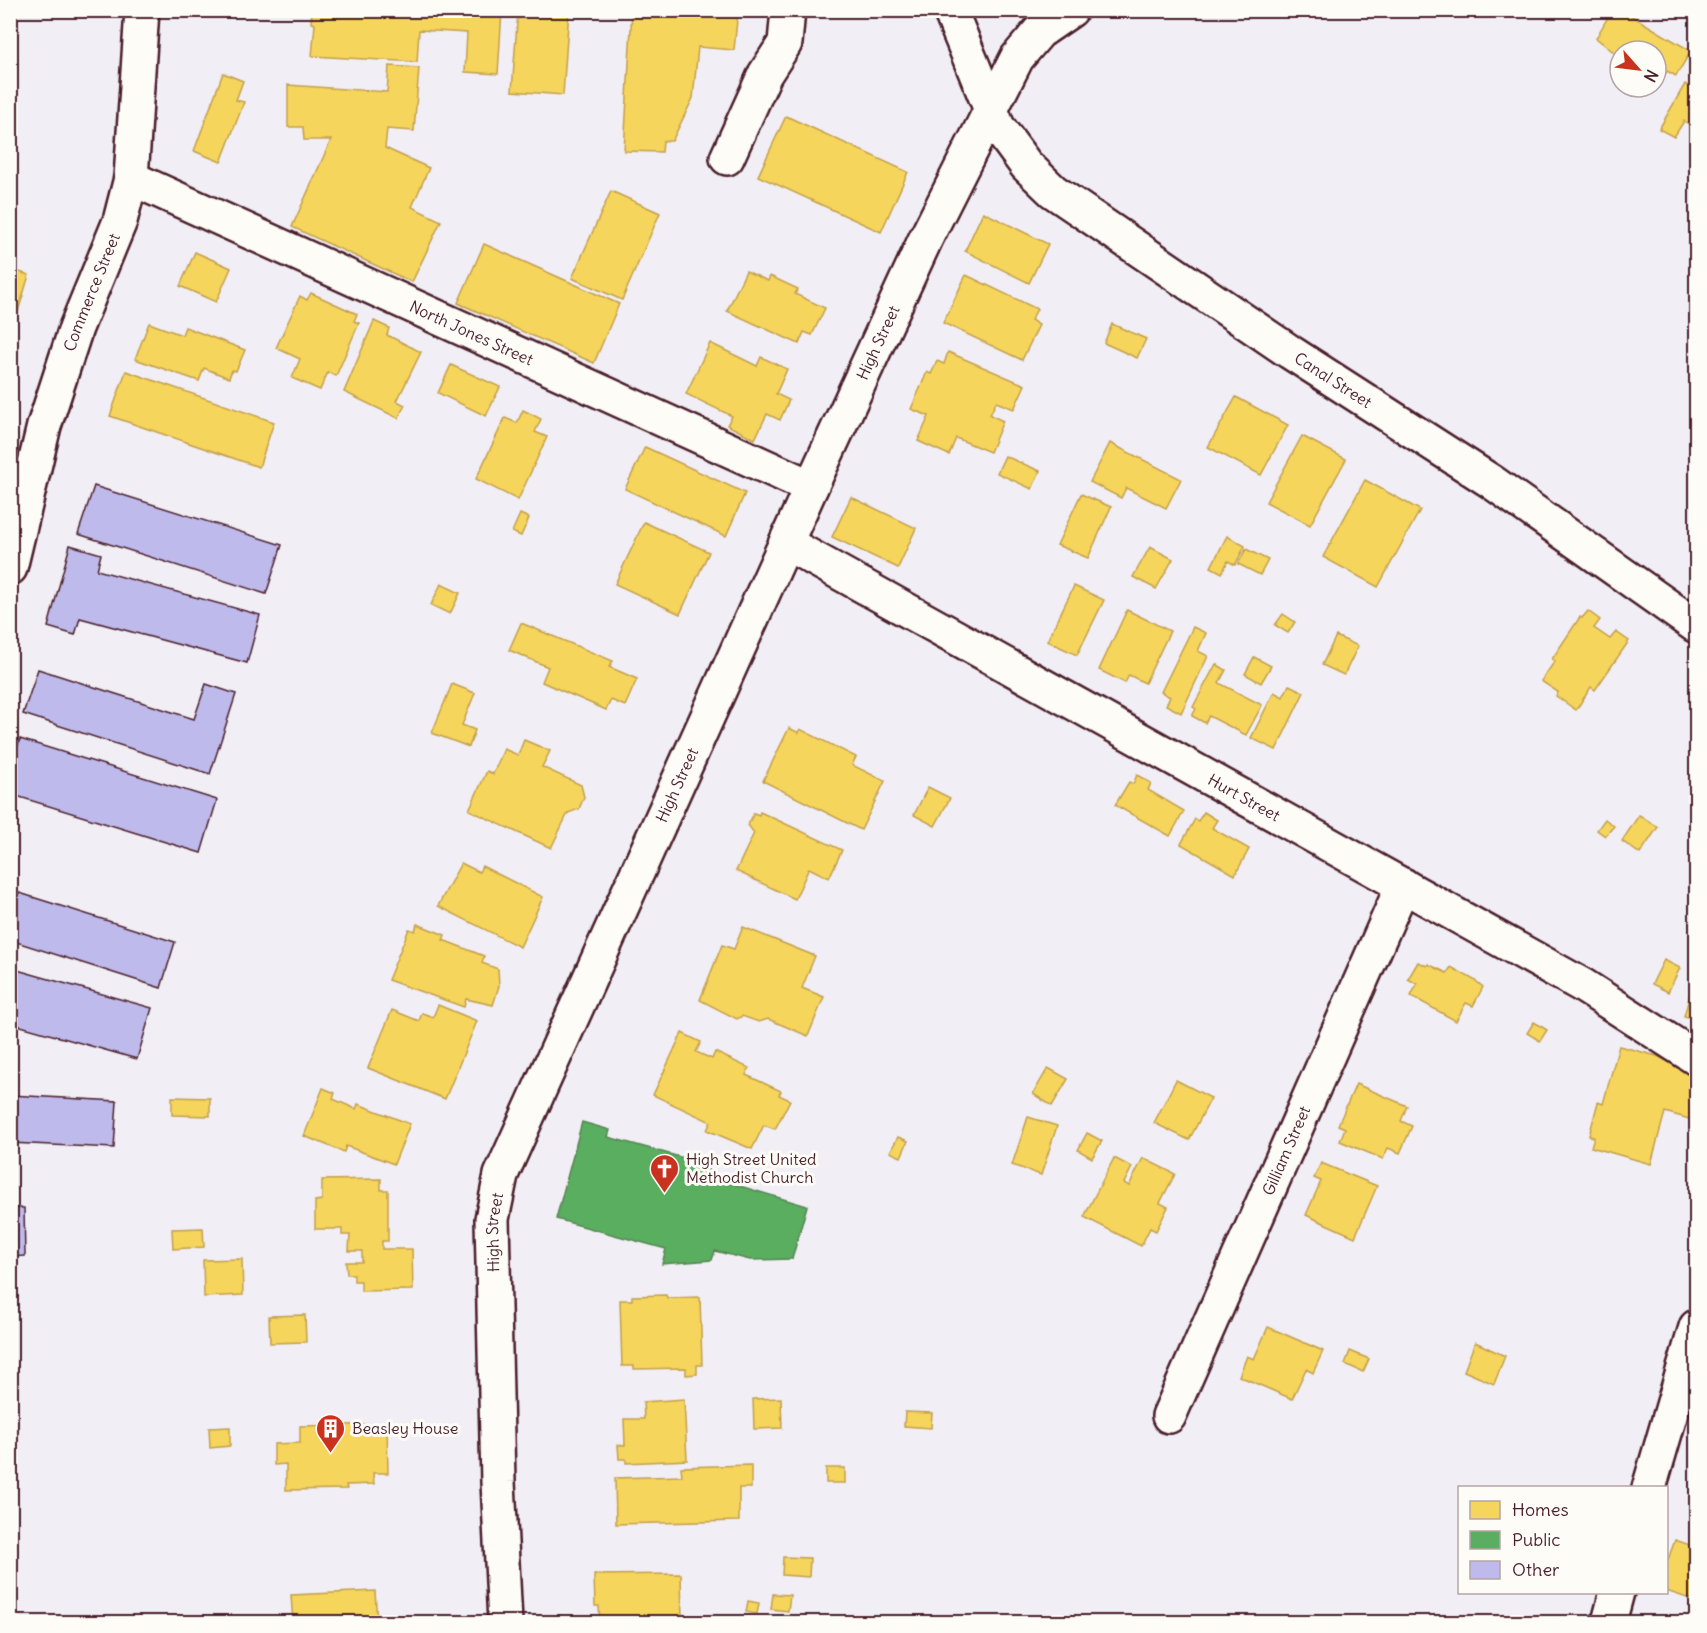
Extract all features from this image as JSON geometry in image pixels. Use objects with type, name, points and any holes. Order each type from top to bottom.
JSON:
[{"type":"street","name":"Commerce Street","points":[[10,568],[22,460],[120,222],[131,178],[142,10]]},
{"type":"street","points":[[727,158],[765,74],[785,43],[788,10]]},
{"type":"street","name":"Canal Street","points":[[950,10],[991,113],[1026,165],[1053,191],[1290,352],[1492,482],[1696,626]]},
{"type":"street","name":"High Street","points":[[505,1623],[498,1482],[492,1219],[501,1175],[811,487],[926,238],[1017,58],[1039,32],[1071,10]]},
{"type":"street","name":"North Jones Street","points":[[131,178],[811,487]]},
{"type":"street","name":"Hurt Street","points":[[786,543],[1582,985],[1696,1058]]},
{"type":"street","name":"Gilliam Street","points":[[1169,1416],[1402,885]]},
{"type":"street","points":[[1650,1486],[1696,1327]]},
{"type":"street","points":[[1609,1623],[1617,1594]]},
{"type":"building: Homes","points":[[312,10],[502,10],[498,74],[465,72],[467,33],[419,30],[417,62],[312,56],[315,24],[311,23]]},
{"type":"building: Homes","points":[[518,10],[569,10],[563,95],[512,91]]},
{"type":"building: Homes","points":[[632,10],[738,10],[734,50],[698,47],[693,98],[672,141],[663,141],[662,152],[624,151]]},
{"type":"building: Homes","points":[[1612,10],[1622,10],[1691,51],[1676,76],[1668,72],[1668,39],[1608,39],[1608,48],[1596,38]]},
{"type":"building: Homes","points":[[389,66],[419,68],[414,131],[387,129],[385,148],[429,168],[412,207],[441,221],[412,282],[292,227],[331,140],[304,140],[303,127],[288,127],[288,85],[387,92]]},
{"type":"building: Homes","points":[[223,73],[243,81],[236,100],[244,102],[221,162],[194,151]]},
{"type":"building: Homes","points":[[1685,84],[1696,91],[1696,128],[1684,121],[1674,137],[1659,129]]},
{"type":"building: Homes","points":[[786,116],[908,172],[881,232],[758,176]]},
{"type":"building: Homes","points":[[611,191],[660,213],[622,300],[572,278]]},
{"type":"building: Homes","points":[[983,212],[1048,244],[1029,283],[965,251]]},
{"type":"building: Homes","points":[[484,244],[619,304],[594,363],[458,303]]},
{"type":"building: Homes","points":[[195,252],[231,268],[216,302],[180,286]]},
{"type":"building: Homes","points":[[10,269],[29,275],[15,322],[10,320]]},
{"type":"building: Homes","points":[[746,271],[768,281],[770,276],[798,289],[795,294],[825,308],[812,335],[804,332],[799,344],[727,311]]},
{"type":"building: Homes","points":[[966,275],[1037,309],[1031,320],[1039,325],[1022,360],[943,323]]},
{"type":"building: Homes","points":[[311,293],[357,314],[354,321],[359,323],[336,376],[328,372],[320,390],[292,378],[300,359],[276,348],[300,296],[307,300]]},
{"type":"building: Homes","points":[[374,321],[389,328],[387,335],[421,352],[397,401],[405,405],[398,418],[344,392]]},
{"type":"building: Homes","points":[[149,323],[182,335],[185,327],[245,350],[236,371],[232,370],[229,378],[204,368],[199,381],[135,359]]},
{"type":"building: Homes","points":[[1112,324],[1146,339],[1137,358],[1104,343]]},
{"type":"building: Homes","points":[[710,343],[757,366],[761,357],[787,369],[776,394],[789,400],[780,420],[767,414],[755,439],[727,425],[732,416],[686,394]]},
{"type":"building: Homes","points":[[948,352],[1025,385],[1014,409],[996,402],[990,415],[1003,421],[990,452],[956,438],[949,455],[918,441],[929,416],[911,409],[927,372],[931,374],[937,361],[944,364]]},
{"type":"building: Homes","points":[[451,365],[500,387],[486,416],[438,393]]},
{"type":"building: Homes","points":[[126,371],[274,422],[259,467],[110,416]]},
{"type":"building: Homes","points":[[1236,397],[1288,425],[1261,475],[1208,447]]},
{"type":"building: Homes","points":[[523,410],[541,419],[535,432],[547,437],[518,500],[476,479],[505,418],[517,423]]},
{"type":"building: Homes","points":[[1302,436],[1346,459],[1310,525],[1266,502]]},
{"type":"building: Homes","points":[[1110,443],[1181,479],[1166,508],[1126,488],[1121,498],[1090,482]]},
{"type":"building: Homes","points":[[645,447],[745,493],[726,536],[625,489]]},
{"type":"building: Homes","points":[[1005,456],[1040,471],[1032,489],[997,473]]},
{"type":"building: Homes","points":[[1365,480],[1420,510],[1378,587],[1323,557]]},
{"type":"building: Homes","points":[[1081,494],[1111,507],[1088,558],[1057,545]]},
{"type":"building: Homes","points":[[851,497],[916,528],[898,568],[832,537]]},
{"type":"building: Homes","points":[[520,514],[529,518],[521,536],[512,532]]},
{"type":"building: Homes","points":[[644,522],[709,552],[680,614],[615,584]]},
{"type":"building: Homes","points":[[1227,536],[1245,546],[1235,565],[1228,561],[1222,573],[1211,567]]},
{"type":"building: Homes","points":[[1150,547],[1173,559],[1156,589],[1133,577]]},
{"type":"building: Homes","points":[[1246,549],[1268,560],[1260,575],[1238,564]]},
{"type":"building: Homes","points":[[441,584],[460,593],[450,614],[431,605]]},
{"type":"building: Homes","points":[[1074,586],[1104,600],[1077,655],[1047,641]]},
{"type":"building: Homes","points":[[1127,610],[1170,631],[1145,683],[1129,675],[1125,683],[1099,670]]},
{"type":"building: Homes","points":[[1588,611],[1600,620],[1594,628],[1610,639],[1616,632],[1629,641],[1595,690],[1591,687],[1576,710],[1556,696],[1558,692],[1541,681],[1555,661],[1552,659],[1580,617],[1582,618]]},
{"type":"building: Homes","points":[[1283,614],[1295,622],[1288,633],[1275,625]]},
{"type":"building: Homes","points":[[521,623],[613,661],[609,667],[637,679],[625,706],[611,700],[606,710],[542,682],[548,667],[509,650]]},
{"type":"building: Homes","points":[[1193,627],[1206,633],[1198,651],[1208,656],[1181,713],[1166,705],[1170,697],[1161,692]]},
{"type":"building: Homes","points":[[1336,636],[1358,646],[1344,675],[1322,665]]},
{"type":"building: Homes","points":[[1254,657],[1271,666],[1261,683],[1245,674]]},
{"type":"building: Homes","points":[[1216,664],[1226,670],[1219,683],[1262,705],[1246,735],[1209,716],[1205,723],[1192,716],[1196,709],[1193,707]]},
{"type":"building: Homes","points":[[452,684],[475,693],[462,725],[475,730],[469,747],[432,733]]},
{"type":"building: Homes","points":[[1289,685],[1304,692],[1276,750],[1251,738],[1274,692],[1283,697]]},
{"type":"building: Homes","points":[[789,728],[799,733],[800,729],[856,757],[852,765],[885,781],[861,830],[763,781]]},
{"type":"building: Homes","points":[[524,740],[550,751],[542,767],[581,785],[584,797],[579,809],[568,813],[551,848],[469,810],[487,771],[493,774],[504,749],[518,755]]},
{"type":"building: Homes","points":[[1137,775],[1151,783],[1148,790],[1184,811],[1170,836],[1115,805],[1129,782],[1133,784]]},
{"type":"building: Homes","points":[[928,787],[950,798],[935,826],[914,815]]},
{"type":"building: Homes","points":[[760,812],[842,850],[829,878],[809,868],[795,899],[736,871],[754,833],[748,825],[754,813],[759,815]]},
{"type":"building: Homes","points":[[1204,812],[1217,820],[1212,828],[1249,849],[1235,875],[1181,844],[1195,819],[1198,821]]},
{"type":"building: Homes","points":[[1639,815],[1658,827],[1640,854],[1622,841]]},
{"type":"building: Homes","points":[[1605,819],[1614,826],[1605,836],[1597,830]]},
{"type":"building: Homes","points":[[461,863],[479,872],[482,866],[543,897],[520,947],[438,906]]},
{"type":"building: Homes","points":[[417,924],[445,935],[443,940],[484,956],[482,963],[498,969],[499,986],[493,1005],[466,999],[464,1007],[388,980],[409,929],[415,931]]},
{"type":"building: Homes","points":[[743,927],[815,956],[802,988],[824,997],[808,1036],[768,1019],[759,1022],[742,1016],[737,1019],[700,1000],[722,945],[734,949]]},
{"type":"building: Homes","points":[[1664,960],[1680,968],[1668,992],[1652,984]]},
{"type":"building: Homes","points":[[1418,962],[1447,973],[1451,967],[1476,981],[1483,987],[1473,1006],[1466,1003],[1456,1021],[1411,996],[1417,984],[1408,979]]},
{"type":"building: Homes","points":[[1696,973],[1696,1019],[1684,1016]]},
{"type":"building: Homes","points":[[438,1005],[477,1021],[445,1099],[368,1068],[392,1010],[419,1021],[422,1013],[433,1017]]},
{"type":"building: Homes","points":[[1534,1022],[1547,1030],[1540,1041],[1527,1033]]},
{"type":"building: Homes","points":[[682,1033],[701,1042],[696,1052],[712,1059],[715,1052],[749,1068],[746,1075],[781,1091],[779,1095],[790,1100],[775,1129],[764,1125],[752,1149],[707,1130],[711,1122],[653,1095]]},
{"type":"building: Homes","points":[[1619,1046],[1657,1056],[1696,1076],[1696,1121],[1665,1112],[1651,1164],[1591,1147],[1594,1137],[1589,1136],[1598,1102],[1603,1104]]},
{"type":"building: Homes","points":[[1048,1068],[1068,1079],[1052,1106],[1033,1094]]},
{"type":"building: Homes","points":[[1176,1080],[1211,1098],[1189,1140],[1154,1123]]},
{"type":"building: Homes","points":[[1356,1084],[1407,1106],[1401,1121],[1412,1126],[1400,1153],[1388,1148],[1383,1159],[1340,1141],[1345,1128],[1338,1125]]},
{"type":"building: Homes","points":[[323,1088],[335,1093],[333,1099],[356,1109],[358,1104],[410,1124],[394,1164],[346,1146],[344,1152],[304,1136]]},
{"type":"building: Homes","points":[[172,1097],[210,1098],[210,1116],[172,1115]]},
{"type":"building: Homes","points":[[1028,1117],[1057,1126],[1041,1175],[1012,1165]]},
{"type":"building: Homes","points":[[1087,1133],[1102,1141],[1092,1158],[1078,1150]]},
{"type":"building: Homes","points":[[898,1137],[908,1141],[901,1157],[890,1152]]},
{"type":"building: Homes","points":[[1114,1158],[1132,1167],[1124,1183],[1129,1186],[1143,1158],[1175,1174],[1160,1203],[1168,1207],[1156,1231],[1150,1228],[1141,1246],[1084,1217]]},
{"type":"building: Homes","points":[[1321,1163],[1377,1186],[1355,1237],[1306,1215],[1321,1181],[1314,1178]]},
{"type":"building: Homes","points":[[381,1179],[381,1190],[388,1190],[388,1241],[382,1241],[382,1249],[412,1249],[413,1290],[361,1291],[361,1281],[354,1281],[354,1274],[347,1274],[346,1262],[362,1262],[362,1251],[349,1251],[350,1235],[342,1235],[342,1229],[315,1229],[315,1201],[322,1200],[322,1180]]},
{"type":"building: Homes","points":[[203,1228],[204,1247],[173,1249],[172,1229]]},
{"type":"building: Homes","points":[[242,1259],[243,1295],[204,1297],[203,1260]]},
{"type":"building: Homes","points":[[666,1295],[667,1298],[700,1297],[702,1365],[697,1365],[697,1374],[686,1375],[686,1368],[634,1369],[634,1366],[622,1366],[620,1300],[632,1300],[632,1296]]},
{"type":"building: Homes","points":[[305,1315],[306,1342],[270,1343],[269,1316]]},
{"type":"building: Homes","points":[[1268,1327],[1323,1351],[1313,1373],[1306,1369],[1292,1399],[1239,1376],[1247,1356],[1254,1359]]},
{"type":"building: Homes","points":[[1475,1342],[1505,1356],[1494,1384],[1464,1371]]},
{"type":"building: Homes","points":[[1350,1351],[1369,1359],[1363,1372],[1345,1364]]},
{"type":"building: Homes","points":[[781,1398],[782,1428],[754,1429],[753,1399]]},
{"type":"building: Homes","points":[[684,1399],[687,1460],[626,1463],[626,1459],[619,1459],[618,1445],[625,1445],[624,1419],[644,1419],[643,1402]]},
{"type":"building: Homes","points":[[905,1412],[932,1413],[931,1428],[904,1426]]},
{"type":"building: Homes","name":"Beasley House","points":[[387,1424],[388,1473],[373,1473],[374,1484],[346,1485],[347,1489],[286,1490],[286,1464],[274,1465],[274,1444],[300,1443],[300,1426]]},
{"type":"building: Homes","points":[[230,1427],[230,1446],[210,1448],[209,1428]]},
{"type":"building: Homes","points":[[751,1465],[751,1488],[739,1488],[739,1521],[616,1524],[615,1478],[682,1476],[681,1467]]},
{"type":"building: Homes","points":[[826,1468],[845,1468],[845,1483],[826,1483]]},
{"type":"building: Homes","points":[[1675,1540],[1696,1547],[1696,1601],[1668,1592],[1668,1559]]},
{"type":"building: Homes","points":[[783,1557],[810,1558],[809,1577],[782,1575]]},
{"type":"building: Homes","points":[[681,1574],[682,1621],[600,1622],[599,1606],[595,1606],[594,1575]]},
{"type":"building: Homes","points":[[375,1591],[377,1622],[293,1622],[291,1595]]},
{"type":"building: Homes","points":[[773,1594],[790,1595],[788,1611],[771,1609]]},
{"type":"building: Homes","points":[[748,1601],[759,1603],[757,1614],[746,1612]]},
{"type":"building: Public","name":"High Street United Methodist Church","points":[[582,1122],[610,1130],[608,1137],[709,1165],[706,1176],[807,1206],[792,1259],[750,1260],[715,1251],[712,1260],[662,1264],[666,1249],[556,1219]]},
{"type":"building: Other","points":[[94,486],[282,545],[266,594],[78,534]]},
{"type":"building: Other","points":[[70,545],[101,554],[97,570],[260,615],[247,663],[80,618],[75,635],[48,627]]},
{"type":"building: Other","points":[[38,669],[194,719],[206,684],[236,694],[210,774],[23,714]]},
{"type":"building: Other","points":[[20,739],[217,800],[201,853],[10,794],[10,769]]},
{"type":"building: Other","points":[[10,890],[175,942],[161,988],[10,940]]},
{"type":"building: Other","points":[[10,968],[152,1008],[137,1059],[10,1023]]},
{"type":"building: Other","points":[[10,1095],[117,1101],[114,1148],[10,1143]]},
{"type":"building: Other","points":[[10,1208],[24,1208],[25,1256],[10,1257]]},
{"type":"place","name":"High Street United Methodist Church","points":[[665,1194]]},
{"type":"place","name":"Beasley House","points":[[331,1454]]}]
